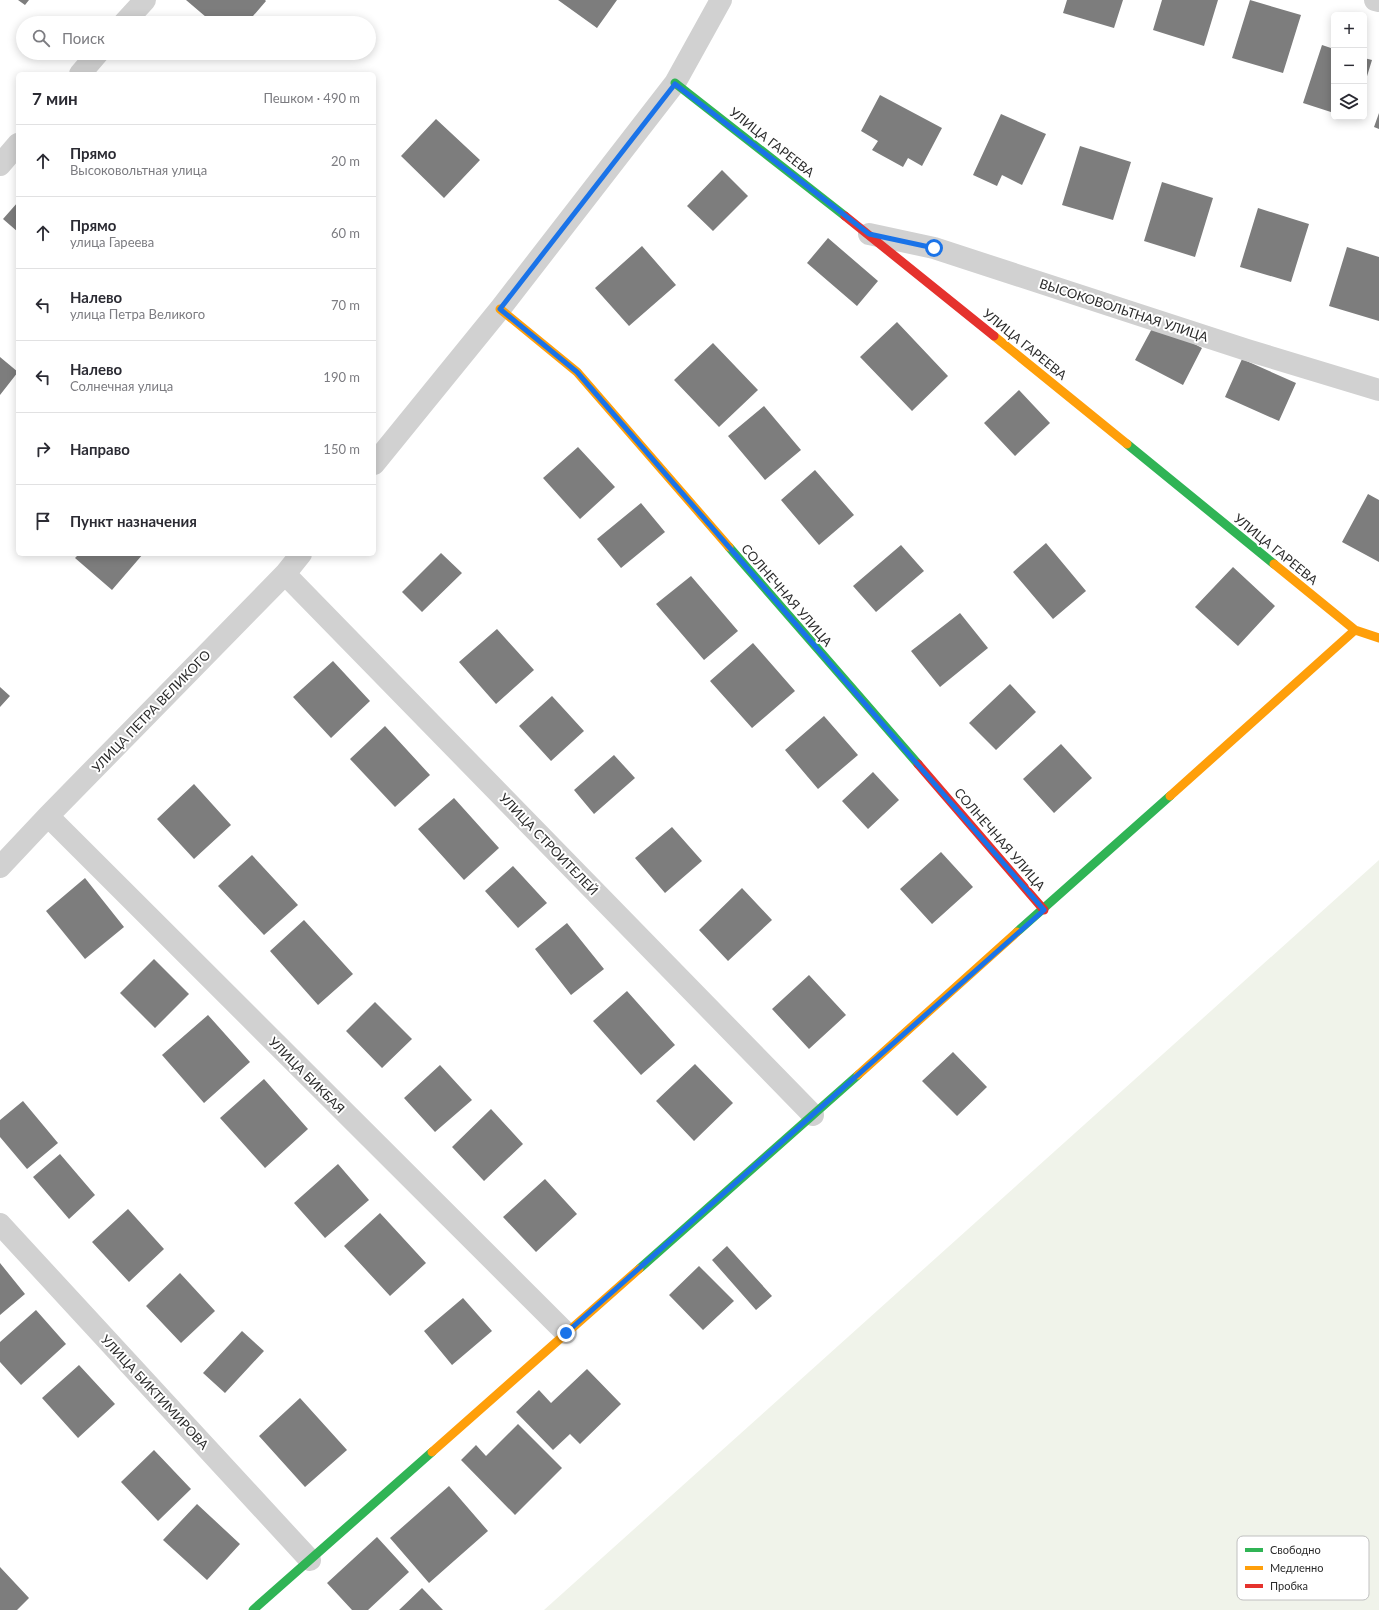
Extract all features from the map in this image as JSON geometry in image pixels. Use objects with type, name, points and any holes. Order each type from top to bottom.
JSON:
[{"type":"street","points":[[130,16],[144,0]]},
{"type":"street","points":[[376,462],[500,309],[675,84],[721,0]]},
{"type":"street","points":[[1375,0],[1379,1]]},
{"type":"street","points":[[82,72],[92,60]]},
{"type":"street","name":"УЛИЦА ГАРЕЕВА","points":[[675,84],[869,234],[1355,630]]},
{"type":"street","points":[[0,165],[16,146]]},
{"type":"street","name":"ВЫСОКОВОЛЬТНАЯ УЛИЦА","points":[[869,234],[934,248],[1247,350],[1379,390]]},
{"type":"street","name":"СОЛНЕЧНАЯ УЛИЦА","points":[[500,309],[577,372],[1044,910]]},
{"type":"street","name":"УЛИЦА ПЕТРА ВЕЛИКОГО","points":[[0,867],[285,574],[299,556]]},
{"type":"street","name":"УЛИЦА СТРОИТЕЛЕЙ","points":[[285,574],[813,1115]]},
{"type":"street","points":[[253,1610],[1044,910],[1355,630],[1379,638]]},
{"type":"street","name":"УЛИЦА БИКБАЯ","points":[[48,816],[566,1333]]},
{"type":"street","name":"УЛИЦА БИКТИМИРОВА","points":[[0,1224],[310,1560]]},
{"type":"shaded area","points":[[1379,860],[1379,1610],[544,1610]]},
{"type":"building","points":[[18,0],[29,0],[25,5]]},
{"type":"building","points":[[186,0],[266,1],[253,16],[205,16]]},
{"type":"building","points":[[558,0],[617,0],[597,28]]},
{"type":"building","points":[[1067,0],[1123,0],[1114,28],[1063,13]]},
{"type":"building","points":[[1162,0],[1218,0],[1204,46],[1153,30]]},
{"type":"building","points":[[1250,0],[1301,15],[1283,73],[1232,58]]},
{"type":"building","points":[[1322,45],[1331,48],[1331,112],[1303,103]]},
{"type":"building","points":[[1367,59],[1372,60],[1367,76]]},
{"type":"building","points":[[880,95],[942,128],[922,166],[908,158],[903,167],[872,150],[878,141],[861,131]]},
{"type":"building","points":[[1379,113],[1379,129],[1374,127]]},
{"type":"building","points":[[1001,114],[1046,134],[1022,185],[1002,175],[997,186],[973,175]]},
{"type":"building","points":[[436,119],[480,160],[444,198],[401,156]]},
{"type":"building","points":[[1080,146],[1131,162],[1113,220],[1062,205]]},
{"type":"building","points":[[722,170],[748,196],[713,231],[687,206]]},
{"type":"building","points":[[1162,182],[1213,198],[1195,257],[1144,241]]},
{"type":"building","points":[[16,204],[16,230],[3,219]]},
{"type":"building","points":[[1258,208],[1309,224],[1291,282],[1240,267]]},
{"type":"building","points":[[828,238],[878,281],[857,306],[807,263]]},
{"type":"building","points":[[642,246],[676,285],[629,326],[595,288]]},
{"type":"building","points":[[1347,247],[1379,257],[1379,321],[1329,306]]},
{"type":"building","points":[[897,322],[948,376],[912,411],[860,357]]},
{"type":"building","points":[[1155,323],[1202,348],[1183,385],[1135,360]]},
{"type":"building","points":[[713,343],[758,390],[719,427],[674,380]]},
{"type":"building","points":[[0,357],[16,370],[16,375],[0,395]]},
{"type":"building","points":[[1242,359],[1296,383],[1279,421],[1225,397]]},
{"type":"building","points":[[1019,390],[1050,423],[1015,456],[984,423]]},
{"type":"building","points":[[764,406],[801,450],[765,480],[728,436]]},
{"type":"building","points":[[578,447],[615,487],[580,519],[543,478]]},
{"type":"building","points":[[815,470],[854,515],[819,545],[781,500]]},
{"type":"building","points":[[1368,494],[1379,500],[1379,562],[1342,542]]},
{"type":"building","points":[[641,503],[665,532],[621,568],[597,539]]},
{"type":"building","points":[[1046,543],[1086,591],[1053,619],[1013,572]]},
{"type":"building","points":[[901,545],[924,571],[876,612],[853,586]]},
{"type":"building","points":[[441,553],[462,573],[422,612],[402,592]]},
{"type":"building","points":[[77,556],[141,556],[112,590],[75,558]]},
{"type":"building","points":[[1233,567],[1275,606],[1238,646],[1195,607]]},
{"type":"building","points":[[691,576],[738,631],[704,660],[656,604]]},
{"type":"building","points":[[960,613],[988,648],[940,687],[911,651]]},
{"type":"building","points":[[497,629],[534,670],[496,704],[459,662]]},
{"type":"building","points":[[753,643],[795,691],[752,728],[710,681]]},
{"type":"building","points":[[333,661],[370,701],[331,738],[293,697]]},
{"type":"building","points":[[1010,684],[1036,712],[996,750],[969,723]]},
{"type":"building","points":[[0,687],[10,696],[0,707]]},
{"type":"building","points":[[552,696],[584,731],[551,761],[519,726]]},
{"type":"building","points":[[824,716],[858,755],[818,789],[785,750]]},
{"type":"building","points":[[385,726],[430,775],[395,807],[350,759]]},
{"type":"building","points":[[1061,744],[1092,778],[1054,813],[1023,779]]},
{"type":"building","points":[[614,755],[635,778],[594,814],[574,790]]},
{"type":"building","points":[[873,772],[899,800],[868,829],[842,801]]},
{"type":"building","points":[[194,784],[231,825],[194,859],[157,819]]},
{"type":"building","points":[[454,798],[499,848],[464,880],[418,829]]},
{"type":"building","points":[[672,827],[702,861],[665,893],[635,858]]},
{"type":"building","points":[[941,852],[973,887],[932,924],[900,889]]},
{"type":"building","points":[[252,855],[298,905],[264,935],[218,886]]},
{"type":"building","points":[[513,866],[547,903],[518,928],[485,891]]},
{"type":"building","points":[[85,878],[124,927],[85,959],[46,911]]},
{"type":"building","points":[[742,888],[772,920],[728,961],[699,930]]},
{"type":"building","points":[[304,920],[353,974],[318,1005],[270,951]]},
{"type":"building","points":[[567,923],[604,969],[571,995],[535,949]]},
{"type":"building","points":[[154,959],[189,994],[155,1028],[120,993]]},
{"type":"building","points":[[809,975],[846,1015],[809,1049],[772,1009]]},
{"type":"building","points":[[627,991],[675,1045],[641,1075],[593,1021]]},
{"type":"building","points":[[375,1002],[412,1039],[382,1068],[346,1031]]},
{"type":"building","points":[[208,1015],[250,1062],[204,1103],[162,1055]]},
{"type":"building","points":[[953,1052],[987,1087],[957,1116],[922,1081]]},
{"type":"building","points":[[695,1064],[733,1103],[694,1141],[656,1101]]},
{"type":"building","points":[[440,1065],[472,1100],[435,1132],[404,1098]]},
{"type":"building","points":[[264,1079],[308,1129],[265,1168],[220,1118]]},
{"type":"building","points":[[23,1101],[58,1143],[27,1169],[0,1137],[0,1120]]},
{"type":"building","points":[[491,1109],[523,1144],[484,1181],[452,1147]]},
{"type":"building","points":[[60,1154],[95,1195],[69,1219],[33,1177]]},
{"type":"building","points":[[338,1164],[369,1200],[325,1238],[294,1203]]},
{"type":"building","points":[[545,1179],[577,1214],[536,1252],[503,1217]]},
{"type":"building","points":[[128,1209],[164,1249],[129,1282],[92,1242]]},
{"type":"building","points":[[380,1213],[426,1263],[390,1296],[344,1246]]},
{"type":"building","points":[[727,1246],[772,1296],[756,1310],[712,1260]]},
{"type":"building","points":[[0,1263],[25,1294],[0,1315]]},
{"type":"building","points":[[699,1266],[734,1301],[703,1330],[669,1295]]},
{"type":"building","points":[[180,1273],[215,1311],[181,1343],[146,1306]]},
{"type":"building","points":[[463,1298],[492,1331],[452,1365],[424,1331]]},
{"type":"building","points":[[36,1310],[66,1344],[21,1385],[0,1362],[0,1342]]},
{"type":"building","points":[[242,1331],[264,1351],[225,1393],[203,1373]]},
{"type":"building","points":[[79,1365],[115,1404],[78,1438],[42,1398]]},
{"type":"building","points":[[587,1369],[621,1404],[580,1444],[570,1434],[553,1450],[516,1412],[539,1390],[551,1403]]},
{"type":"building","points":[[300,1398],[347,1450],[305,1487],[259,1436]]},
{"type":"building","points":[[518,1424],[562,1468],[515,1515],[461,1460],[476,1445],[486,1456]]},
{"type":"building","points":[[154,1450],[191,1489],[158,1521],[121,1482]]},
{"type":"building","points":[[449,1486],[488,1531],[429,1583],[390,1538]]},
{"type":"building","points":[[197,1504],[240,1544],[207,1580],[163,1540]]},
{"type":"building","points":[[377,1537],[409,1572],[368,1610],[352,1610],[327,1583]]},
{"type":"building","points":[[0,1567],[29,1598],[17,1610],[0,1610]]},
{"type":"building","points":[[422,1588],[443,1610],[399,1610]]},
{"type":"traffic: fast","points":[[675,83],[845,216]]},
{"type":"traffic: fast","points":[[1127,444],[1274,564]]},
{"type":"traffic: fast","points":[[729,547],[918,764]]},
{"type":"traffic: fast","points":[[1017,932],[1170,796]]},
{"type":"traffic: fast","points":[[639,1269],[858,1075]]},
{"type":"traffic: fast","points":[[253,1610],[432,1452]]},
{"type":"traffic: slow","points":[[500,309],[577,372],[729,547]]},
{"type":"traffic: slow","points":[[994,336],[1127,444]]},
{"type":"traffic: slow","points":[[1274,564],[1355,630]]},
{"type":"traffic: slow","points":[[1170,796],[1355,630],[1379,638]]},
{"type":"traffic: slow","points":[[858,1075],[1017,932]]},
{"type":"traffic: slow","points":[[432,1452],[639,1269]]},
{"type":"traffic: jam","points":[[845,216],[994,336]]},
{"type":"traffic: jam","points":[[918,764],[1044,910]]},
{"type":"route","points":[[566,1333],[1044,910],[577,372],[500,309],[675,84],[869,234],[934,248]]}]
